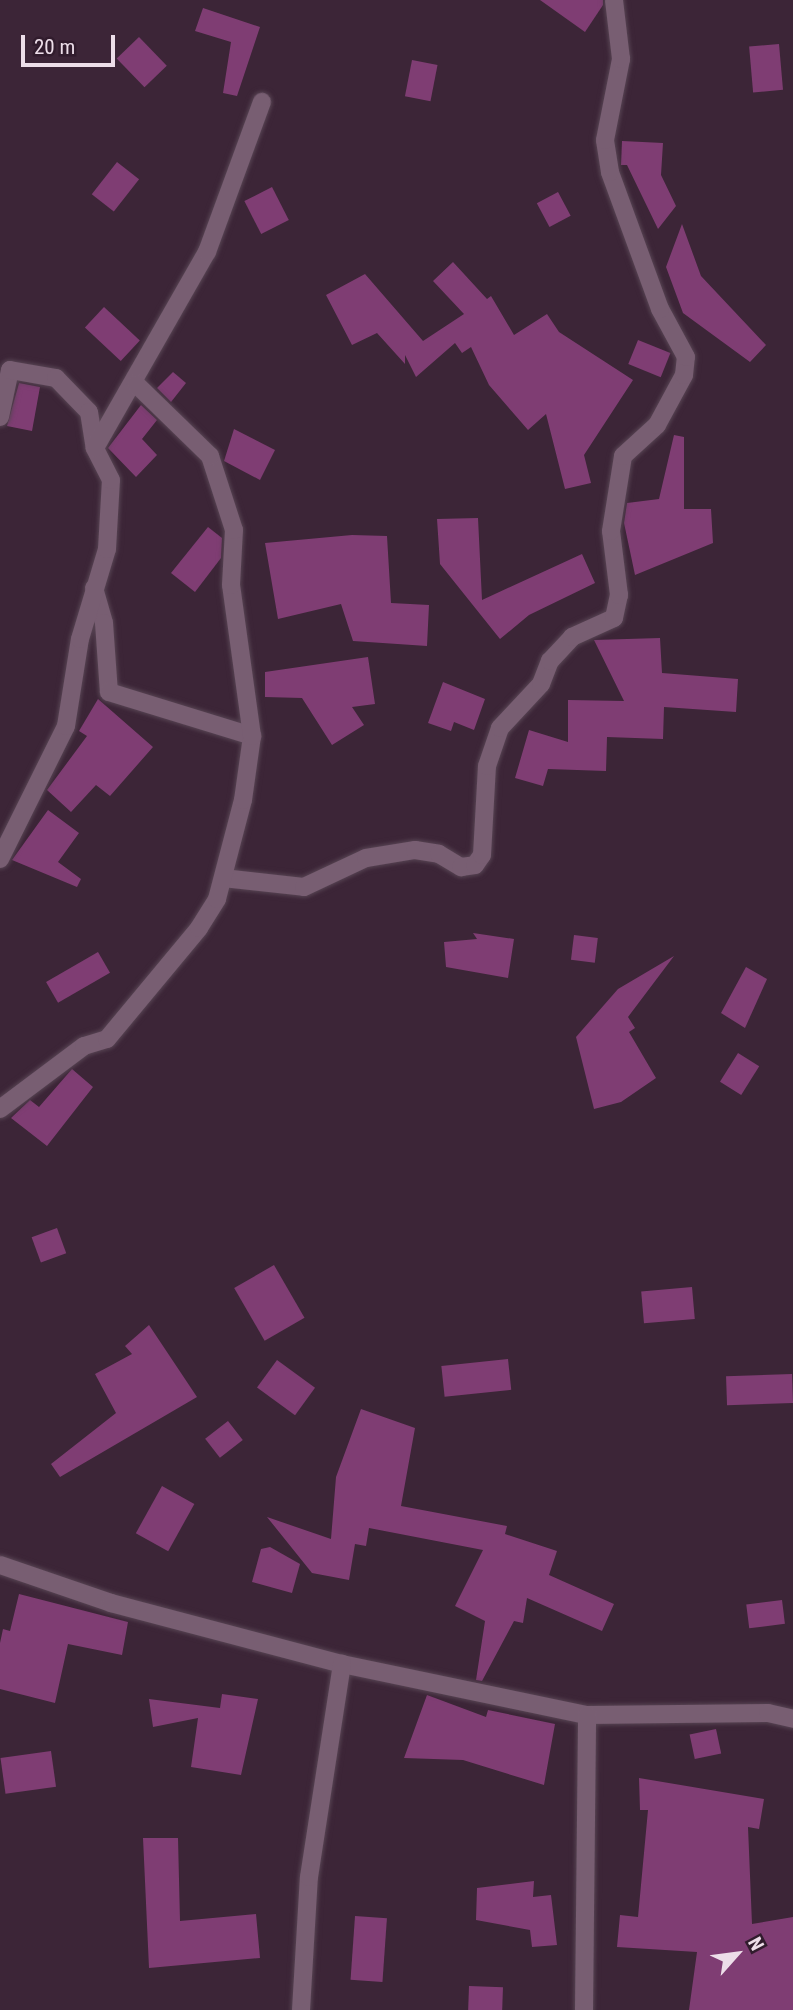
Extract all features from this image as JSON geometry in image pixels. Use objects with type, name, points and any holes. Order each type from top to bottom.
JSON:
[{"type":"street","points":[[223,878],[304,887],[366,858],[415,850],[439,854],[461,867],[475,865],[482,855],[487,766],[500,728],[541,684],[572,637],[614,618],[619,595],[611,531],[623,456],[657,425],[684,375],[686,357],[660,309],[610,172],[605,140],[621,59],[614,0]]},
{"type":"street","points":[[95,447],[136,384],[207,252],[262,102]]},
{"type":"street","points":[[0,417],[10,370],[56,378],[89,412],[95,447],[111,480],[111,516],[66,726],[0,859]]},
{"type":"street","points":[[0,1109],[84,1046],[107,1039],[200,928],[223,878],[252,736],[231,585],[234,530],[220,477],[196,436],[136,384]]},
{"type":"street","points":[[94,588],[104,623],[108,692],[252,736]]},
{"type":"street","points":[[0,1565],[111,1603],[342,1664],[587,1715],[768,1713],[793,1719]]},
{"type":"street","points":[[301,2010],[309,1877],[342,1664]]},
{"type":"street","points":[[584,2010],[587,1715]]},
{"type":"building","points":[[540,0],[603,0],[603,5],[585,32]]},
{"type":"building","points":[[203,8],[260,27],[237,96],[223,93],[231,42],[195,31]]},
{"type":"building","points":[[139,37],[167,66],[144,87],[117,59]]},
{"type":"building","points":[[779,44],[783,90],[753,92],[749,47]]},
{"type":"building","points":[[412,60],[438,65],[430,101],[405,96]]},
{"type":"building","points":[[622,141],[663,143],[661,175],[676,206],[658,229],[627,165],[621,165]]},
{"type":"building","points":[[117,162],[139,179],[114,212],[92,194]]},
{"type":"building","points":[[272,187],[289,220],[261,234],[244,201]]},
{"type":"building","points":[[558,192],[571,216],[549,227],[537,203]]},
{"type":"building","points":[[682,224],[701,276],[766,345],[750,362],[683,313],[666,267]]},
{"type":"building","points":[[453,262],[487,299],[491,296],[514,335],[547,314],[559,332],[633,380],[584,455],[591,483],[565,489],[546,414],[528,430],[489,385],[471,347],[462,353],[455,343],[416,377],[405,355],[405,364],[377,333],[352,345],[326,295],[365,274],[423,341],[464,314],[433,281]]},
{"type":"building","points":[[104,307],[140,340],[121,361],[85,327]]},
{"type":"building","points":[[638,340],[670,353],[661,377],[628,364]]},
{"type":"building","points":[[173,372],[186,383],[171,402],[157,388]]},
{"type":"building","points":[[19,383],[40,387],[32,431],[7,426]]},
{"type":"building","points":[[141,405],[157,420],[142,439],[157,455],[136,477],[108,448]]},
{"type":"building","points":[[234,429],[275,450],[260,480],[224,461]]},
{"type":"building","points":[[674,435],[684,437],[684,509],[711,509],[713,543],[635,575],[624,523],[627,503],[659,499]]},
{"type":"building","points":[[478,518],[482,600],[582,554],[595,583],[529,615],[500,639],[440,564],[437,519]]},
{"type":"building","points":[[208,527],[222,538],[221,558],[195,592],[171,573]]},
{"type":"building","points":[[352,535],[387,536],[391,603],[429,605],[427,646],[353,641],[341,604],[278,619],[265,543]]},
{"type":"building","points":[[660,638],[662,673],[738,679],[736,712],[664,707],[663,739],[607,737],[606,771],[548,769],[543,786],[515,778],[529,730],[568,742],[568,700],[624,701],[594,640]]},
{"type":"building","points":[[368,657],[375,704],[352,707],[364,725],[332,745],[302,698],[265,697],[265,672]]},
{"type":"building","points":[[443,682],[485,699],[474,730],[454,722],[451,731],[428,723]]},
{"type":"building","points":[[98,699],[153,747],[110,796],[96,785],[71,812],[47,790],[87,736],[79,731]]},
{"type":"building","points":[[48,810],[79,833],[58,862],[81,879],[77,887],[12,860]]},
{"type":"building","points":[[473,933],[514,939],[508,978],[446,967],[444,942],[477,939]]},
{"type":"building","points":[[574,935],[598,938],[595,963],[571,960]]},
{"type":"building","points":[[98,952],[110,973],[58,1003],[46,982]]},
{"type":"building","points":[[674,956],[628,1017],[635,1028],[629,1032],[656,1078],[621,1102],[594,1109],[576,1037],[618,989]]},
{"type":"building","points":[[746,967],[767,979],[745,1028],[721,1013]]},
{"type":"building","points":[[738,1053],[759,1066],[741,1095],[720,1082]]},
{"type":"building","points":[[72,1069],[93,1087],[47,1146],[11,1118],[30,1100],[39,1107]]},
{"type":"building","points":[[57,1228],[66,1253],[41,1263],[32,1237]]},
{"type":"building","points":[[274,1265],[304,1318],[265,1341],[234,1288]]},
{"type":"building","points":[[692,1287],[695,1319],[644,1323],[641,1291]]},
{"type":"building","points":[[149,1325],[197,1397],[60,1477],[51,1464],[116,1413],[95,1374],[132,1354],[125,1346]]},
{"type":"building","points":[[508,1359],[511,1390],[445,1397],[441,1366]]},
{"type":"building","points":[[277,1360],[315,1388],[295,1415],[257,1388]]},
{"type":"building","points":[[792,1374],[793,1403],[727,1405],[726,1376]]},
{"type":"building","points":[[361,1409],[415,1428],[401,1506],[507,1526],[505,1534],[557,1551],[549,1575],[614,1604],[602,1631],[527,1598],[523,1623],[514,1621],[482,1681],[476,1680],[485,1621],[455,1606],[483,1550],[369,1528],[366,1546],[355,1544],[349,1580],[312,1573],[267,1517],[331,1539],[336,1477]]},
{"type":"building","points":[[228,1421],[243,1440],[220,1458],[205,1439]]},
{"type":"building","points":[[162,1486],[194,1504],[168,1551],[136,1533]]},
{"type":"building","points":[[270,1547],[300,1564],[292,1593],[252,1582],[261,1549]]},
{"type":"building","points":[[19,1594],[128,1622],[122,1655],[68,1644],[55,1703],[0,1689],[0,1643],[3,1629],[10,1631]]},
{"type":"building","points":[[782,1600],[785,1624],[749,1628],[746,1604]]},
{"type":"building","points":[[222,1694],[258,1699],[241,1775],[191,1767],[198,1718],[153,1727],[149,1699],[220,1708]]},
{"type":"building","points":[[427,1695],[486,1717],[488,1710],[555,1724],[544,1785],[463,1760],[404,1758]]},
{"type":"building","points":[[716,1729],[721,1753],[695,1759],[690,1735]]},
{"type":"building","points":[[51,1751],[56,1787],[6,1794],[0,1758]]},
{"type":"building","points":[[639,1778],[764,1799],[759,1829],[748,1827],[752,1924],[793,1917],[793,2010],[689,2010],[697,1952],[617,1947],[620,1915],[638,1917],[648,1810],[640,1810]]},
{"type":"building","points":[[143,1838],[178,1838],[180,1921],[256,1914],[260,1958],[149,1968]]},
{"type":"building","points":[[534,1881],[533,1897],[551,1895],[557,1945],[532,1947],[530,1930],[476,1920],[477,1888]]},
{"type":"building","points":[[355,1916],[387,1918],[382,1982],[351,1980]]},
{"type":"building","points":[[469,1986],[503,1987],[502,2010],[468,2010]]}]
